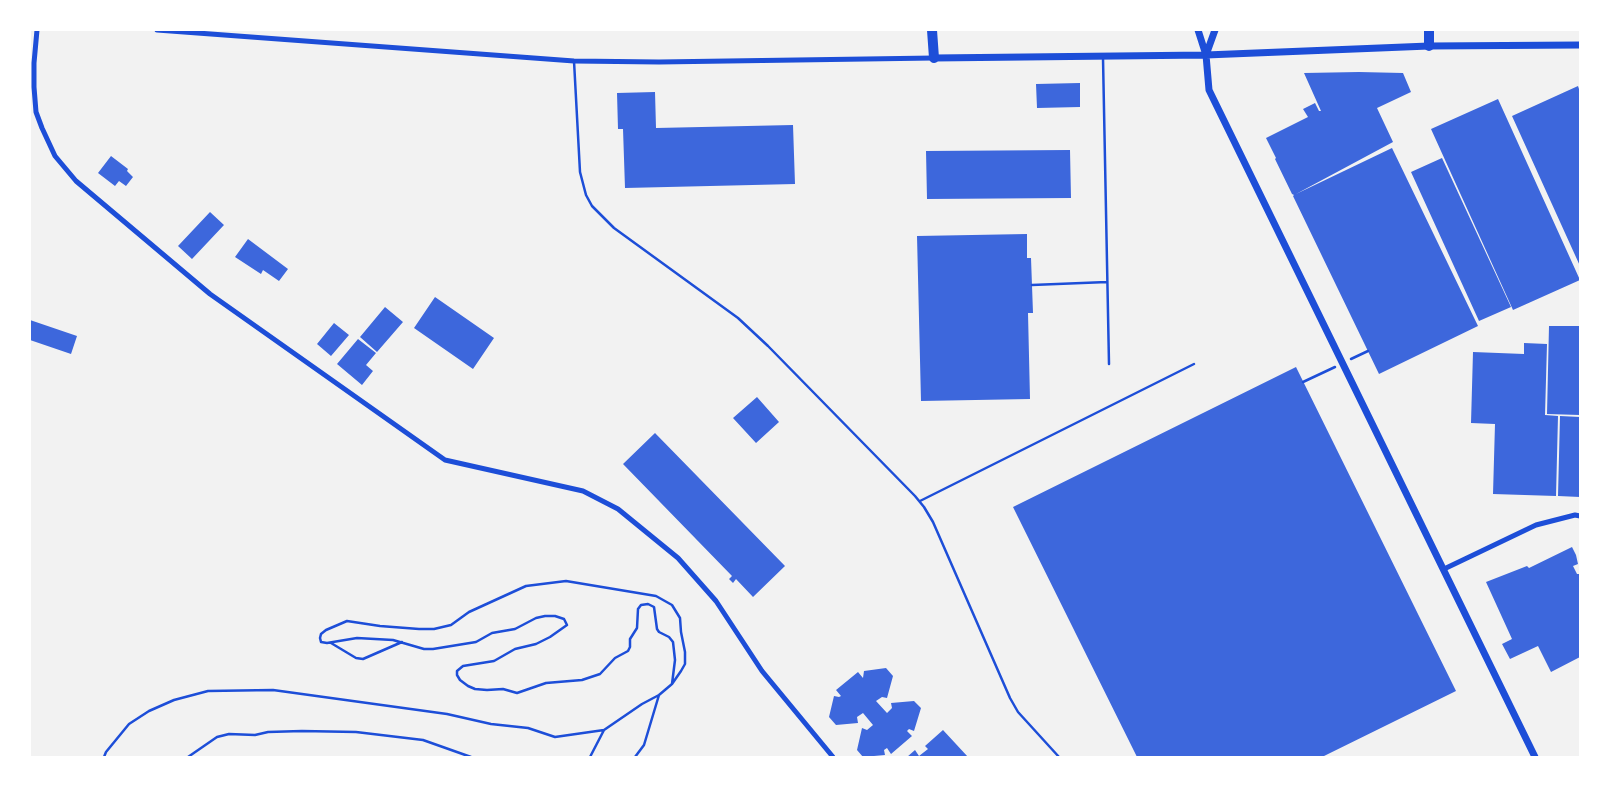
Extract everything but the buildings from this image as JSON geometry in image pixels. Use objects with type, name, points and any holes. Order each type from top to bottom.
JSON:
[{"type":"highway","points":[[932,30],[934,58]]},
{"type":"highway","points":[[1429,30],[1429,46]]},
{"type":"street","points":[[37,30],[32,87],[36,112],[54,156],[76,181],[210,294],[445,460],[583,491],[618,509],[678,558],[716,601],[762,671],[833,757]]},
{"type":"street","points":[[157,30],[574,61],[659,62],[1206,55],[1429,46],[1580,45]]},
{"type":"street","points":[[1198,30],[1206,55],[1208,90],[1535,757]]},
{"type":"street","points":[[1206,55],[1216,30]]},
{"type":"street","points":[[1444,569],[1536,525],[1575,515],[1580,516]]},
{"type":"lane","points":[[1103,56],[1109,364]]},
{"type":"lane","points":[[574,61],[580,172],[586,195],[592,206],[614,228],[738,318],[768,346],[920,501],[933,522],[1014,705],[1025,721],[1059,757]]},
{"type":"lane","points":[[1032,285],[1108,282]]},
{"type":"lane","points":[[920,501],[1194,364]]},
{"type":"path","points":[[104,757],[129,724],[149,711],[174,700],[208,691],[274,690],[446,714],[491,724],[528,728],[556,737],[604,730],[642,704],[659,696],[672,684],[685,664],[685,652],[680,632],[680,618],[672,605],[656,596],[566,581],[526,586],[468,612],[451,625],[434,629],[380,626],[347,621],[332,627],[321,634],[320,638],[322,642],[331,643],[357,638],[393,640],[433,650],[476,642],[486,635],[515,629],[536,618],[555,616],[564,619],[566,625],[550,637],[536,644],[516,650],[494,661],[463,666],[457,671],[460,680],[475,689],[503,689],[517,693],[546,683],[590,678],[603,672],[615,658],[630,648],[630,639],[637,628],[638,609],[642,604],[648,604],[654,608],[657,629],[673,642],[675,660],[672,684]]},
{"type":"path","points":[[331,643],[356,658],[363,659],[402,642]]},
{"type":"path","points":[[635,757],[644,745],[659,696]]},
{"type":"path","points":[[590,757],[604,730]]},
{"type":"path","points":[[188,757],[217,736],[302,731],[356,732],[423,740],[471,757]]}]
